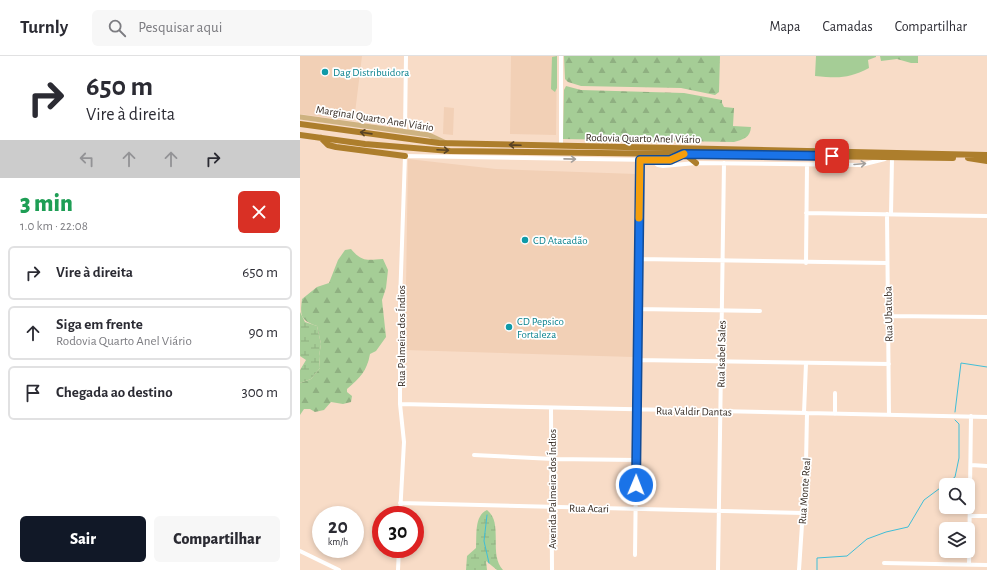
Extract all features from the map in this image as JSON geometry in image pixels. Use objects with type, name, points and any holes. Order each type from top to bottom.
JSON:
[{"type":"highway","points":[[300,118],[318,126]]},
{"type":"highway","name":"Rodovia Quarto Anel Viário","points":[[300,124],[405,135],[446,143],[561,147],[862,151],[968,156]]},
{"type":"highway","name":"Rodovia Quarto Anel Viário","points":[[300,135],[404,148],[458,151],[891,158],[987,155]]},
{"type":"highway","points":[[404,148],[405,135]]},
{"type":"highway","points":[[321,138],[328,145],[336,147],[405,156]]},
{"type":"highway","points":[[968,156],[987,151]]},
{"type":"highway","points":[[651,160],[670,160],[684,154],[696,163]]},
{"type":"highway","points":[[968,156],[987,160]]},
{"type":"main road","name":"Marginal Quarto Anel Viário","points":[[300,118],[405,135]]},
{"type":"street","points":[[405,135],[406,56]]},
{"type":"street","points":[[561,56],[561,147]]},
{"type":"street","points":[[405,156],[651,160],[658,165],[663,166],[696,163],[863,165],[891,158]]},
{"type":"street","name":"Rua Palmeira dos Índios","points":[[400,503],[404,442],[400,404],[400,302],[405,156]]},
{"type":"street","name":"Rua Ubatuba","points":[[889,415],[887,263],[891,158]]},
{"type":"street","points":[[635,555],[640,160]]},
{"type":"street","name":"Rua Isabel Sales","points":[[718,570],[724,163]]},
{"type":"street","points":[[806,263],[807,165]]},
{"type":"street","points":[[806,213],[987,216]]},
{"type":"street","points":[[639,259],[806,263],[887,263]]},
{"type":"street","points":[[638,309],[760,311]]},
{"type":"street","points":[[888,316],[987,317]]},
{"type":"street","points":[[637,360],[806,364],[889,364]]},
{"type":"street","name":"Rua Monte Real","points":[[799,570],[803,513],[806,364]]},
{"type":"street","points":[[835,393],[835,414]]},
{"type":"street","name":"Rua Valdir Dantas","points":[[400,404],[551,409],[987,416]]},
{"type":"street","name":"Avenida Palmeira dos Índios","points":[[551,409],[553,459],[552,570]]},
{"type":"street","points":[[969,565],[971,416]]},
{"type":"street","points":[[474,455],[553,459],[637,460]]},
{"type":"street","points":[[971,465],[987,466]]},
{"type":"street","name":"Rua Acari","points":[[400,503],[552,508],[803,513]]},
{"type":"street","points":[[970,516],[987,516]]},
{"type":"street","points":[[300,551],[339,570]]},
{"type":"street","points":[[398,570],[399,558]]},
{"type":"street","points":[[884,563],[987,565]]},
{"type":"shaded area","points":[[300,56],[362,56],[354,121],[300,114]]},
{"type":"shaded area","points":[[511,56],[557,56],[556,135],[510,134]]},
{"type":"shaded area","points":[[444,107],[454,108],[453,135],[443,134]]},
{"type":"shaded area","points":[[408,159],[496,169],[636,174],[633,357],[405,350]]},
{"type":"green space","points":[[557,56],[557,88],[555,92],[551,89],[552,57]]},
{"type":"green space","points":[[564,56],[720,56],[719,92],[715,95],[681,88],[581,86],[568,82],[565,79]]},
{"type":"green space","points":[[816,56],[876,57],[868,60],[869,68],[862,72],[843,77],[830,77],[815,76]]},
{"type":"green space","points":[[880,56],[918,56],[918,63],[911,63],[897,59],[881,61]]},
{"type":"green space","points":[[566,86],[581,90],[684,93],[722,100],[724,107],[734,108],[733,126],[751,127],[746,138],[734,142],[563,139],[564,90]]},
{"type":"green space","points":[[351,249],[361,258],[372,260],[383,259],[388,270],[386,288],[382,300],[386,337],[376,351],[370,354],[365,370],[362,374],[347,389],[347,392],[352,396],[351,402],[343,404],[331,402],[324,410],[315,412],[310,409],[304,409],[300,415],[300,383],[311,379],[320,368],[319,356],[321,344],[317,326],[307,322],[302,317],[302,299],[317,287],[329,283],[338,260],[345,250]]},
{"type":"green space","points":[[300,312],[305,322],[317,326],[321,344],[319,356],[320,368],[311,379],[300,383],[300,370],[306,360],[300,356]]},
{"type":"green space","points":[[487,510],[495,523],[497,556],[503,570],[497,570],[486,561],[487,570],[466,570],[467,556],[476,548],[478,521]]},
{"type":"waterway","points":[[955,412],[961,363],[987,367]]},
{"type":"waterway","points":[[817,570],[817,558],[847,556],[867,539],[886,532],[908,527],[924,500],[955,477],[959,458],[959,424],[955,420]]},
{"type":"waterway","points":[[487,515],[484,541],[489,563]]},
{"type":"slow traffic","points":[[639,218],[640,160],[668,161],[684,154]]},
{"type":"place","name":"Dag Distribuidora","points":[[325,72]]},
{"type":"place","name":"CD Atacadão","points":[[525,240]]},
{"type":"place","name":"CD Pepsico Fortaleza","points":[[509,327]]},
{"type":"route","points":[[636,485],[640,160],[668,161],[683,154],[832,156]]}]
